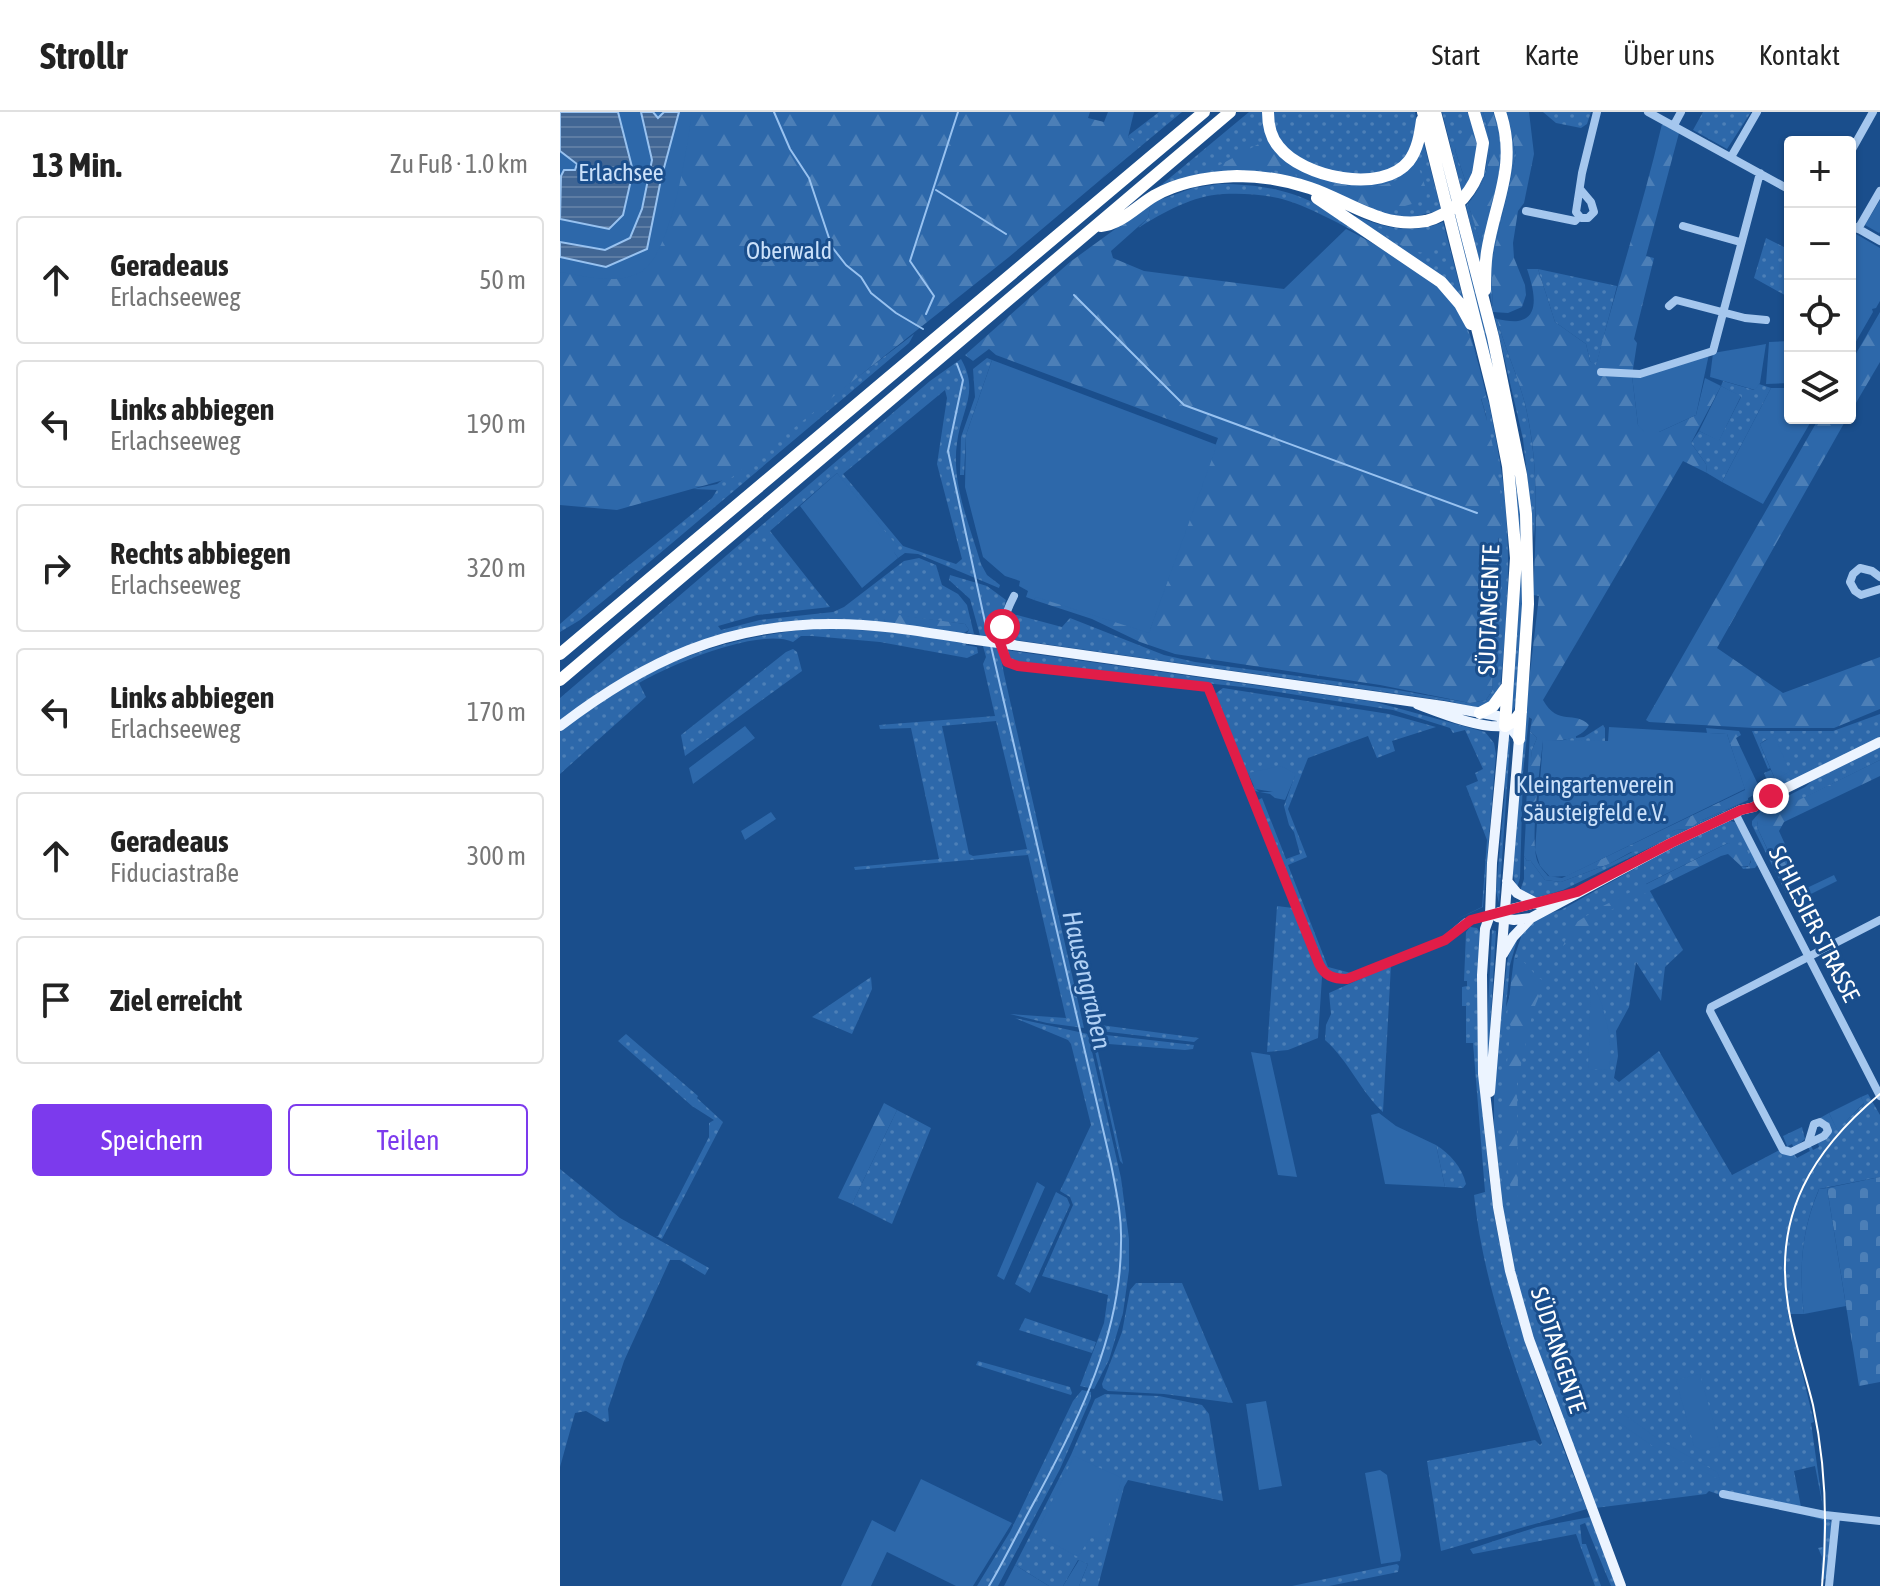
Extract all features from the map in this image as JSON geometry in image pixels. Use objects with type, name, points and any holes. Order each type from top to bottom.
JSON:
[{"type":"highway","points":[[560,654],[1204,112]]},
{"type":"highway","points":[[560,680],[1230,112]]},
{"type":"highway","points":[[1268,112],[1271,135],[1290,158],[1317,170],[1364,181],[1382,179],[1406,165],[1416,148],[1423,112]]},
{"type":"highway","name":"SÜDTANGENTE","points":[[1423,112],[1481,341],[1503,440],[1514,519],[1515,590],[1506,723]]},
{"type":"highway","name":"SÜDTANGENTE","points":[[1435,112],[1486,309],[1517,449],[1526,514],[1526,640],[1519,739]]},
{"type":"highway","points":[[1097,226],[1110,225],[1155,195],[1193,181],[1236,176],[1310,188],[1380,219],[1402,223],[1426,221],[1456,206],[1478,174],[1483,143],[1474,112]]},
{"type":"highway","points":[[1486,309],[1486,254],[1503,192],[1508,158],[1507,134],[1500,112]]},
{"type":"highway","points":[[1287,182],[1337,210],[1441,282],[1460,304],[1481,341]]},
{"type":"highway","points":[[1481,718],[1497,702],[1509,681]]},
{"type":"highway","points":[[1506,723],[1521,712]]},
{"type":"main road","points":[[560,726],[614,686],[701,645],[788,626],[837,624],[1013,645],[1417,704],[1506,723],[1519,739]]},
{"type":"main road","points":[[1481,718],[1502,753]]},
{"type":"main road","name":"SÜDTANGENTE","points":[[1506,723],[1490,915],[1485,929],[1482,1012],[1483,1074],[1499,1216],[1519,1309],[1551,1403],[1621,1586]]},
{"type":"main road","name":"SÜDTANGENTE","points":[[1489,1118],[1519,739]]},
{"type":"main road","points":[[1500,959],[1507,945],[1531,918],[1750,803],[1880,742]]},
{"type":"main road","points":[[1507,881],[1517,893],[1538,904]]},
{"type":"main road","points":[[1504,915],[1577,892]]},
{"type":"main road","points":[[1490,915],[1531,918]]},
{"type":"street","points":[[1579,217],[1576,212],[1597,112]]},
{"type":"street","points":[[1648,112],[1784,187]]},
{"type":"street","points":[[1674,125],[1681,112]]},
{"type":"street","points":[[1731,157],[1757,112]]},
{"type":"street","points":[[1856,142],[1873,112]]},
{"type":"street","points":[[1601,372],[1640,374],[1713,351],[1760,173]]},
{"type":"street","points":[[1526,211],[1575,221],[1579,217],[1588,218],[1594,212],[1591,202],[1580,189]]},
{"type":"street","points":[[1856,224],[1880,191]]},
{"type":"street","points":[[1683,226],[1740,242]]},
{"type":"street","points":[[1856,228],[1880,241]]},
{"type":"street","points":[[1669,306],[1676,300],[1766,320]]},
{"type":"street","points":[[1880,577],[1860,568],[1850,582],[1861,595],[1880,589]]},
{"type":"street","points":[[1014,596],[1002,627],[1000,643],[1007,662],[1018,666],[1208,687],[1316,957],[1322,970],[1331,977],[1347,979],[1445,940],[1466,922],[1490,915]]},
{"type":"street","name":"SCHLESIER STRASSE","points":[[1738,811],[1880,1096]]},
{"type":"street","points":[[1808,1144],[1791,1152],[1783,1150],[1710,1011],[1714,1004],[1880,920]]},
{"type":"street","points":[[1723,1494],[1836,1517],[1880,1521]]},
{"type":"street","points":[[1818,1586],[1829,1585],[1836,1517]]},
{"type":"green space","name":"Erlachsee","points":[[560,112],[692,112],[682,174],[669,224],[651,263],[639,273],[610,279],[560,272]]},
{"type":"green space","name":"Oberwald","points":[[679,112],[1090,112],[1088,118],[1104,122],[1108,112],[1134,112],[1128,137],[1138,144],[1009,257],[731,478],[617,510],[560,505],[560,257]]},
{"type":"green space","points":[[1159,112],[1182,112],[1099,181],[1137,144],[1129,135]]},
{"type":"green space","points":[[1249,112],[1264,112],[1286,159],[1385,182],[1423,140],[1441,210],[1405,219],[1384,215],[1288,177],[1160,186]]},
{"type":"green space","points":[[1272,112],[1415,112],[1416,132],[1412,148],[1392,168],[1362,174],[1345,173],[1293,156],[1278,136]]},
{"type":"green space","points":[[1427,112],[1431,112],[1512,444],[1521,515],[1523,623],[1517,702],[1513,711],[1518,537]]},
{"type":"green space","points":[[1442,112],[1472,112],[1475,120],[1455,150],[1467,186],[1462,192]]},
{"type":"green space","points":[[1480,112],[1483,112],[1487,125],[1489,160],[1482,183],[1468,204],[1480,240],[1497,176],[1499,145],[1493,112],[1498,112],[1505,148],[1481,268],[1466,206],[1480,184],[1487,161],[1487,137]]},
{"type":"green space","points":[[1483,112],[1493,112],[1499,162],[1480,241],[1468,204],[1482,183],[1489,160],[1489,137]]},
{"type":"green space","points":[[1504,112],[1507,112],[1516,155],[1491,264],[1493,312],[1489,259],[1504,201]]},
{"type":"green space","points":[[1507,112],[1529,112],[1534,154],[1524,203],[1518,211],[1513,243],[1514,258],[1526,295],[1522,307],[1508,313],[1493,312],[1491,264],[1516,155]]},
{"type":"green space","points":[[1543,112],[1591,112],[1587,124],[1581,128],[1556,123]]},
{"type":"green space","points":[[1703,112],[1751,112],[1727,149],[1693,130]]},
{"type":"green space","points":[[1468,117],[1476,133],[1477,151],[1467,186],[1455,150]]},
{"type":"green space","points":[[1662,124],[1679,133],[1646,256],[1654,258],[1634,339],[1637,343],[1632,376],[1638,425],[1659,432],[1696,415],[1705,378],[1721,386],[1691,443],[1706,464],[1707,473],[1683,461],[1543,700],[1560,716],[1578,719],[1589,725],[1575,737],[1543,741],[1535,820],[1537,860],[1548,876],[1562,878],[1745,790],[1727,734],[1707,733],[1706,728],[1739,731],[1741,735],[1736,738],[1761,791],[1689,829],[1675,830],[1642,851],[1631,852],[1561,882],[1545,880],[1524,856],[1528,782],[1532,750],[1537,738],[1530,731],[1532,719],[1525,715],[1539,596],[1533,595],[1536,501],[1533,454],[1523,397],[1497,319],[1518,321],[1531,313],[1534,299],[1527,269],[1538,269],[1555,322],[1586,344],[1590,361],[1596,365]]},
{"type":"green space","points":[[1266,140],[1281,157],[1306,173],[1351,186],[1380,186],[1392,182],[1417,162],[1427,192],[1426,200],[1387,211],[1370,207],[1295,175],[1274,170],[1216,167]]},
{"type":"green space","points":[[1219,184],[1275,189],[1297,196],[1317,204],[1356,228],[1445,291],[1463,318],[1477,357],[1453,308],[1429,281],[1365,238],[1295,203],[1258,195],[1212,195],[1179,206],[1138,228],[1148,218],[1151,203],[1193,188]]},
{"type":"green space","points":[[1880,200],[1880,232],[1879,233],[1865,225]]},
{"type":"green space","points":[[1151,203],[1148,218],[1111,251],[1113,258],[1144,271],[1284,289],[1346,229],[1418,272],[1452,303],[1469,334],[1486,395],[1481,399],[1493,449],[1502,512],[1498,539],[1492,691],[1486,700],[1470,703],[1380,685],[1175,654],[1140,642],[1092,619],[1034,600],[1038,590],[1150,629],[1218,438],[996,355],[989,349],[973,361],[965,355],[1070,262]]},
{"type":"green space","points":[[1353,215],[1409,229],[1443,222],[1465,306]]},
{"type":"green space","points":[[1377,228],[1413,232],[1439,229],[1443,234],[1441,247],[1415,252]]},
{"type":"green space","points":[[1856,234],[1880,248],[1880,301],[1872,309],[1856,342]]},
{"type":"green space","points":[[1766,238],[1784,247],[1784,295],[1754,278]]},
{"type":"green space","points":[[1538,269],[1617,286],[1596,366],[1590,361],[1586,344],[1555,322]]},
{"type":"green space","points":[[1880,312],[1880,362],[1856,403],[1856,354]]},
{"type":"green space","points":[[1495,318],[1520,386],[1529,424],[1536,489],[1534,538],[1523,439]]},
{"type":"green space","points":[[914,334],[909,343],[607,598],[560,632],[560,624],[712,498],[717,490],[693,489],[717,484]]},
{"type":"green space","points":[[1784,341],[1784,383],[1766,384],[1769,342]]},
{"type":"green space","points":[[1766,344],[1760,383],[1755,390],[1710,377],[1713,353]]},
{"type":"green space","points":[[1709,354],[1696,415],[1659,432],[1644,432],[1638,425],[1632,376]]},
{"type":"green space","points":[[987,358],[992,360],[966,435],[964,475],[960,475],[961,437],[975,397],[973,369]]},
{"type":"green space","points":[[961,359],[969,381],[969,391],[957,443],[959,489],[981,564],[987,575],[1000,585],[999,588],[918,554],[905,553],[898,558],[837,473],[770,531],[830,607],[757,615],[718,626],[721,630],[760,620],[833,612],[904,561],[919,558],[936,565],[942,585],[958,594],[967,605],[974,634],[967,633],[969,630],[965,624],[886,614],[884,623],[807,620],[752,627],[652,661],[599,692],[560,722],[560,698],[930,381]],"holes":[[[945,390],[947,398],[937,464],[962,559],[956,564],[903,546],[843,474]]]},
{"type":"green space","points":[[992,360],[1217,445],[1149,633],[1036,597],[1034,600],[1026,597],[1028,591],[1019,586],[1020,581],[1005,576],[983,557],[965,487],[966,435]]},
{"type":"green space","points":[[1723,381],[1754,390],[1759,384],[1771,388],[1722,482],[1707,473],[1706,464],[1691,443],[1699,431],[1719,440],[1741,397],[1721,386]]},
{"type":"green space","points":[[1721,386],[1741,396],[1719,441],[1699,431]]},
{"type":"green space","points":[[1771,388],[1784,388],[1784,424],[1810,424],[1763,504],[1722,482]]},
{"type":"green space","points":[[1483,395],[1489,403],[1503,487],[1508,580],[1500,690],[1498,696],[1481,709],[1448,701],[1002,638],[1009,613],[1062,627],[1070,618],[1164,655],[1195,662],[1470,703],[1486,700],[1492,691],[1499,543]]},
{"type":"green space","points":[[1816,424],[1844,424],[1717,648],[1783,693],[1880,657],[1880,709],[1834,728],[1754,728],[1646,720]]},
{"type":"green space","points":[[837,473],[898,547],[894,552],[898,558],[862,588],[800,506]]},
{"type":"green space","points":[[950,575],[987,586],[1006,600],[997,637],[1084,1028],[1010,1014],[1066,1018],[1028,855],[855,870],[854,867],[939,859],[911,728],[880,729],[879,725],[995,716],[983,664],[986,657],[970,599],[949,580]],"holes":[[[996,721],[1027,849],[969,854],[942,726]]]},
{"type":"green space","points":[[885,613],[965,624],[969,630],[962,634],[884,623]]},
{"type":"green space","points":[[821,628],[894,632],[965,642],[977,647],[978,653],[967,658],[880,642],[812,636],[801,636],[793,642],[759,640],[715,650],[639,683],[646,697],[560,774],[560,731],[590,708],[651,672],[714,647],[783,632]]},
{"type":"green space","points":[[793,649],[797,652],[802,671],[685,756],[681,735]]},
{"type":"green space","points":[[1006,650],[1375,702],[1485,732],[1494,743],[1496,754],[1483,907],[1457,919],[1482,907],[1487,840],[1466,786],[1478,781],[1475,773],[1483,769],[1465,730],[1453,733],[1450,728],[1393,710],[1252,688],[1017,663]]},
{"type":"green space","points":[[1223,688],[1389,714],[1436,727],[1392,741],[1395,751],[1377,758],[1368,736],[1308,758],[1288,809],[1307,857],[1288,865],[1328,967],[1351,973],[1336,974],[1323,965],[1258,800],[1262,798],[1286,859],[1300,854],[1284,806],[1295,775],[1248,773],[1252,785],[1259,792],[1255,791],[1251,785],[1215,694]]},
{"type":"green space","points":[[1880,714],[1880,738],[1772,793],[1764,773],[1771,770],[1775,779],[1771,739],[1760,744],[1768,769],[1752,731],[1833,731]]},
{"type":"green space","points":[[1525,715],[1529,717],[1517,888],[1512,872]]},
{"type":"green space","points":[[1603,725],[1605,742],[1561,741],[1584,737]]},
{"type":"green space","points":[[745,726],[755,738],[693,784],[689,768]]},
{"type":"green space","name":"Kleingartenverein Säusteigfeld e.V.","points":[[1609,727],[1727,734],[1745,789],[1567,876],[1550,877],[1540,866],[1535,850],[1543,740],[1608,741]]},
{"type":"green space","points":[[1530,731],[1537,738],[1532,750],[1525,828]]},
{"type":"green space","points":[[1509,735],[1499,903],[1496,891],[1505,792],[1503,769]]},
{"type":"green space","points":[[1774,735],[1790,772],[1775,779],[1760,744]]},
{"type":"green space","points":[[1880,747],[1880,760],[1758,821],[1757,827],[1778,873],[1786,872],[1792,890],[1786,893],[1752,825],[1760,812],[1758,808],[1766,803],[1775,806],[1776,802],[1812,781]]},
{"type":"green space","points":[[1880,760],[1880,776],[1784,822],[1779,831],[1789,853],[1786,872],[1779,874],[1757,827],[1758,820]]},
{"type":"green space","points":[[1281,766],[1296,774],[1285,800],[1275,798],[1273,792],[1255,789],[1248,773]]},
{"type":"green space","points":[[1748,800],[1690,828],[1700,821]]},
{"type":"green space","points":[[771,812],[776,819],[745,840],[741,831]]},
{"type":"green space","points":[[1728,821],[1735,822],[1758,864],[1755,868],[1743,869],[1741,866],[1748,867],[1751,862],[1747,851],[1728,843],[1646,884],[1683,950],[1665,967],[1661,1001],[1636,962],[1629,1007],[1616,1031],[1618,1056],[1614,1078],[1619,1082],[1659,1051],[1732,1175],[1787,1146],[1783,1136],[1802,1127],[1805,1139],[1794,1148],[1792,1144],[1788,1146],[1797,1158],[1810,1151],[1808,1147],[1811,1146],[1813,1150],[1819,1147],[1818,1143],[1825,1139],[1827,1122],[1820,1118],[1829,1113],[1837,1129],[1864,1104],[1861,1097],[1868,1094],[1880,1115],[1880,1177],[1819,1189],[1808,1220],[1803,1251],[1804,1314],[1788,1314],[1814,1422],[1811,1423],[1823,1507],[1815,1466],[1794,1471],[1801,1507],[1723,1496],[1709,1491],[1706,1494],[1595,1508],[1551,1392],[1518,1290],[1505,1230],[1494,1133],[1494,1083],[1507,963],[1511,945],[1518,937],[1510,965],[1506,1007],[1519,967],[1517,958],[1514,958],[1521,937],[1519,932],[1523,928]]},
{"type":"green space","points":[[1688,829],[1563,890],[1537,898],[1520,891],[1524,879],[1524,856],[1545,880],[1561,882],[1609,864],[1675,830]]},
{"type":"green space","points":[[1728,843],[1745,849],[1751,859],[1749,866],[1741,866],[1728,854],[1721,856],[1605,913],[1563,946],[1572,925],[1599,908]]},
{"type":"green space","points":[[1834,875],[1837,881],[1793,903],[1790,896]]},
{"type":"green space","points":[[1277,906],[1293,908],[1322,977],[1318,1038],[1288,1050],[1267,1052]]},
{"type":"green space","points":[[1470,927],[1477,928],[1481,934],[1486,1148],[1502,1257],[1534,1367],[1587,1509],[1441,1551],[1427,1461],[1535,1440],[1540,1445],[1542,1443],[1500,1321],[1478,1227],[1474,1195],[1485,1192],[1473,1043],[1466,1043],[1466,1006],[1462,1006],[1462,987],[1467,986],[1467,981],[1464,981],[1466,932]]},
{"type":"green space","points":[[1492,930],[1496,931],[1488,1064],[1486,1045]]},
{"type":"green space","points":[[1514,958],[1523,961],[1545,981],[1533,1011],[1517,1083],[1518,1203],[1513,1203],[1506,1158],[1505,1080],[1511,1027],[1507,1015]]},
{"type":"green space","points":[[1391,965],[1383,1112],[1325,1040],[1331,1014],[1329,993]]},
{"type":"green space","points":[[871,977],[872,989],[852,1034],[812,1017]]},
{"type":"green space","points":[[1591,978],[1607,1022],[1609,1070],[1588,1069]]},
{"type":"green space","points":[[1015,1018],[1088,1034],[1121,1178],[1129,1239],[1129,1270],[1123,1313],[1109,1360],[1094,1389],[1080,1386],[1104,1323],[1108,1295],[1042,1276],[1073,1205],[1070,1197],[1060,1191],[1091,1125],[1071,1044]]},
{"type":"green space","points":[[1087,1021],[1199,1038],[1194,1042],[1092,1030]]},
{"type":"green space","points":[[626,1034],[698,1096],[723,1122],[662,1239],[656,1236],[709,1137],[709,1123],[714,1120],[692,1106],[618,1041]]},
{"type":"green space","points":[[1097,1034],[1194,1045],[1193,1049],[1185,1050],[1096,1043],[1123,1164],[1095,1051]]},
{"type":"green space","points":[[1251,1052],[1270,1055],[1297,1177],[1278,1175]]},
{"type":"green space","points":[[1861,1097],[1864,1103],[1837,1130],[1829,1113]]},
{"type":"green space","points":[[884,1103],[897,1110],[852,1204],[838,1198]]},
{"type":"green space","points":[[897,1110],[931,1128],[892,1224],[852,1204]]},
{"type":"green space","points":[[1379,1113],[1396,1126],[1436,1145],[1445,1187],[1385,1184],[1371,1115]]},
{"type":"green space","points":[[1436,1145],[1458,1167],[1466,1184],[1463,1188],[1445,1187]]},
{"type":"green space","points":[[560,1169],[620,1218],[709,1268],[705,1275],[680,1260],[670,1260],[624,1361],[608,1409],[609,1421],[605,1422],[586,1411],[575,1413],[560,1467]]},
{"type":"green space","points":[[1880,1177],[1880,1382],[1859,1386],[1827,1188]]},
{"type":"green space","points":[[1037,1182],[1045,1187],[1004,1280],[997,1276]]},
{"type":"green space","points":[[1827,1188],[1846,1306],[1804,1314],[1802,1267],[1805,1237],[1819,1189]]},
{"type":"green space","points":[[1056,1192],[1067,1198],[1070,1205],[1030,1293],[1015,1284]]},
{"type":"green space","points":[[1136,1283],[1182,1283],[1233,1403],[1108,1391],[1103,1388],[1122,1332],[1130,1290]]},
{"type":"green space","points":[[1025,1318],[1096,1342],[1092,1353],[1019,1330]]},
{"type":"green space","points":[[978,1361],[1070,1387],[1072,1393],[976,1365]]},
{"type":"green space","points":[[1700,1374],[1720,1446],[1702,1450],[1694,1446],[1676,1380]]},
{"type":"green space","points":[[1082,1390],[1091,1392],[1091,1398],[1060,1469],[998,1586],[977,1586],[1010,1532],[1073,1401]]},
{"type":"green space","points":[[1105,1394],[1159,1396],[1202,1405],[1209,1414],[1223,1501],[1128,1480],[1098,1586],[1079,1586],[1088,1564],[1078,1560],[1063,1586],[1049,1586],[1015,1565],[1071,1455],[1095,1399]]},
{"type":"green space","points":[[1266,1401],[1282,1486],[1259,1490],[1246,1404]]},
{"type":"green space","points":[[1622,1413],[1661,1441],[1717,1472],[1720,1480],[1654,1447],[1614,1419]]},
{"type":"green space","points":[[1074,1456],[1122,1478],[1104,1543],[1091,1536],[1078,1557],[1036,1534]]},
{"type":"green space","points":[[1380,1470],[1387,1475],[1401,1555],[1400,1561],[1381,1564],[1365,1473]]},
{"type":"green space","points":[[921,1479],[1012,1523],[973,1586],[956,1586],[887,1552],[871,1586],[841,1586],[872,1520],[895,1532]]},
{"type":"green space","points":[[1802,1514],[1828,1519],[1832,1523],[1826,1578],[1821,1581],[1822,1557],[1818,1548],[1823,1547],[1823,1520]]},
{"type":"green space","points":[[1590,1517],[1617,1586],[1611,1586],[1585,1523],[1580,1525],[1582,1544],[1586,1544],[1601,1586],[1595,1586],[1576,1534],[1473,1554],[1470,1549],[1537,1527]]},
{"type":"green space","points":[[1079,1560],[1088,1564],[1079,1586],[1063,1586]]},
{"type":"green space","points":[[1397,1564],[1398,1572],[1329,1586],[1292,1586]]},
{"type":"green space","points":[[1015,1565],[1049,1586],[1004,1586]]},
{"type":"shaded area","name":"Erlachsee","points":[[560,112],[618,112],[633,171],[623,215],[609,229],[560,219],[561,176],[564,170],[575,170],[577,164],[560,151]]},
{"type":"shaded area","name":"Erlachsee","points":[[641,112],[653,112],[658,118],[664,112],[679,112],[647,249],[606,267],[560,257],[560,242],[605,250],[630,238],[642,209],[652,160]]},
{"type":"waterway","name":"Hausengraben","points":[[774,112],[790,149],[809,178],[832,247],[846,265],[861,277],[871,293],[923,329]]},
{"type":"waterway","points":[[926,314],[934,296],[910,261],[958,112]]},
{"type":"waterway","points":[[936,190],[1006,234]]},
{"type":"waterway","points":[[1074,295],[1184,405],[1477,513]]},
{"type":"waterway","name":"Hausengraben","points":[[957,364],[963,380],[948,451],[988,636]]},
{"type":"waterway","name":"Hausengraben","points":[[989,1586],[1069,1435],[1095,1374],[1114,1309],[1121,1233],[1111,1164],[991,646]]},
{"type":"tram line","points":[[1822,1586],[1825,1540],[1823,1473],[1813,1405],[1788,1305],[1785,1272],[1787,1242],[1793,1213],[1817,1161],[1856,1115],[1880,1094]]},
{"type":"route","points":[[1002,627],[1000,643],[1007,662],[1018,666],[1208,687],[1319,964],[1327,974],[1338,979],[1347,979],[1445,940],[1471,920],[1577,892],[1771,796]]}]
